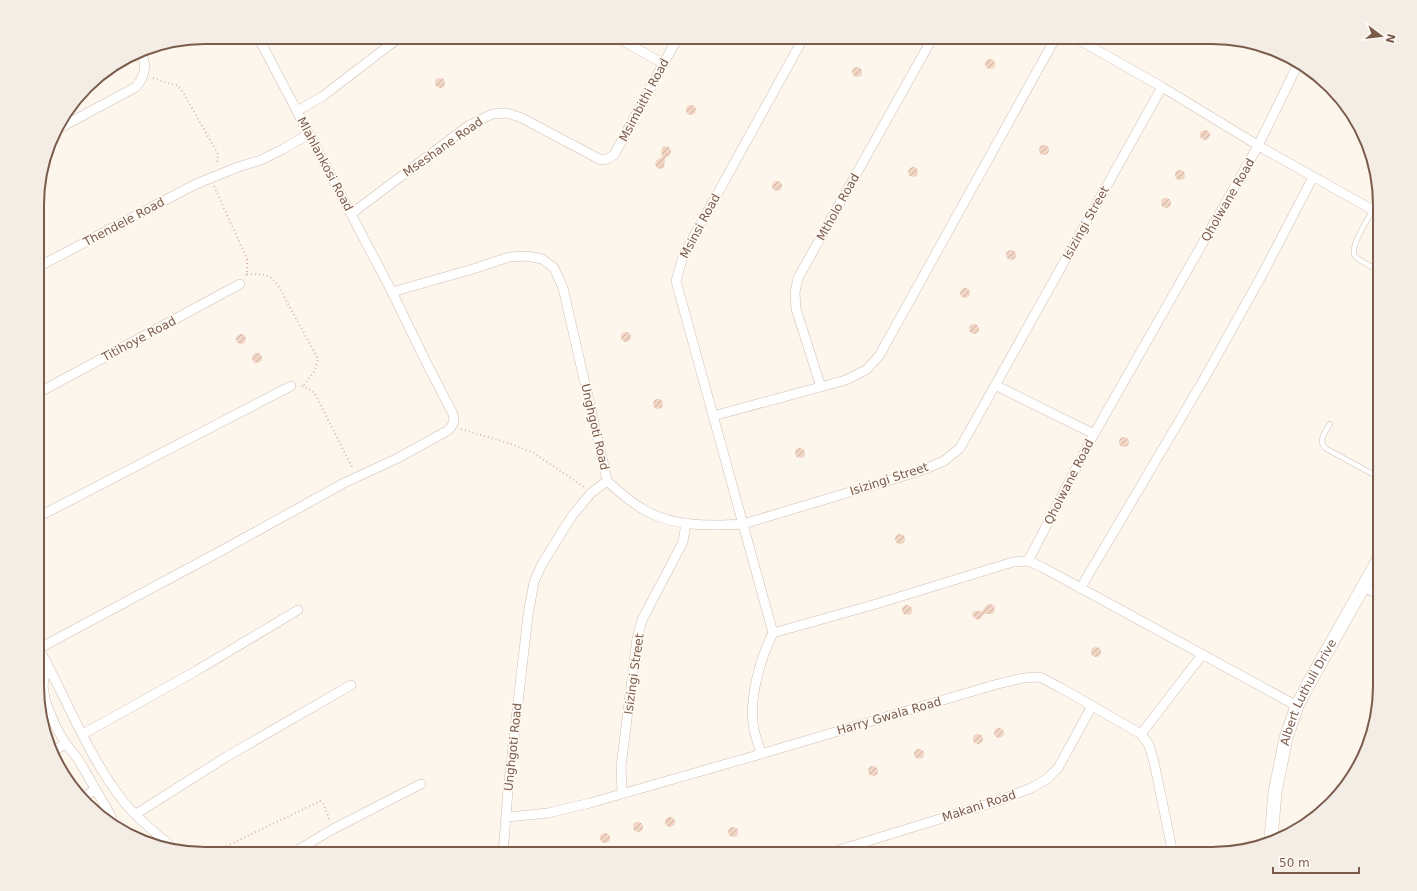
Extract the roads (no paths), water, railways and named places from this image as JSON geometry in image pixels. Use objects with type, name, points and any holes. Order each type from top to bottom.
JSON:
[{"type":"street","name":"Mlahlankosi Road","points":[[44,645],[219,552],[356,476],[414,450],[452,427],[454,420],[453,414],[392,292],[262,44]]},
{"type":"street","points":[[296,111],[323,96],[391,44]]},
{"type":"street","points":[[628,44],[664,64]]},
{"type":"street","name":"Msimbithi Road","points":[[607,160],[614,155],[674,44]]},
{"type":"street","name":"Msinsi Road","points":[[773,633],[676,281],[683,256],[800,44]]},
{"type":"street","name":"Mtholo Road","points":[[822,386],[796,309],[795,292],[798,278],[929,44]]},
{"type":"street","points":[[713,416],[846,380],[866,370],[878,356],[1052,44]]},
{"type":"street","points":[[1086,44],[1162,87],[1258,146],[1373,210]]},
{"type":"street","points":[[66,124],[136,87],[142,80],[145,72],[142,56]]},
{"type":"street","name":"Qholwane Road","points":[[1028,561],[1094,434],[1258,146],[1296,68]]},
{"type":"street","name":"Isizingi Street","points":[[622,793],[621,767],[637,638],[642,620],[683,542],[686,523],[714,526],[743,524],[917,472],[944,461],[960,448],[1162,87]]},
{"type":"street","name":"Mseshane Road","points":[[351,214],[468,126],[492,114],[508,113],[522,118],[601,160],[607,160]]},
{"type":"street","name":"Thendele Road","points":[[44,264],[211,178],[261,160],[309,134]]},
{"type":"street","points":[[1080,589],[1204,379],[1262,275],[1313,177]]},
{"type":"street","name":"Unghgoti Road","points":[[392,292],[509,257],[527,256],[542,259],[554,268],[563,288],[604,466],[607,481],[591,493],[572,516],[542,564],[534,582],[528,615],[508,790],[504,847]]},
{"type":"street","name":"Titihoye Road","points":[[44,390],[240,284]]},
{"type":"street","points":[[995,385],[1094,434]]},
{"type":"street","points":[[44,514],[291,386]]},
{"type":"street","points":[[607,481],[627,498],[647,511],[664,518],[686,523]]},
{"type":"street","points":[[761,754],[754,729],[753,704],[759,672],[766,647],[773,633],[876,604],[1013,562],[1028,561],[1042,567],[1080,589],[1298,706]]},
{"type":"street","name":"Albert Luthuli Drive","points":[[1271,836],[1275,792],[1284,746],[1298,706],[1309,683],[1373,569]]},
{"type":"street","points":[[1363,587],[1373,592]]},
{"type":"street","points":[[82,734],[196,671],[298,610]]},
{"type":"street","points":[[1172,847],[1154,762],[1149,745],[1141,734],[1202,655]]},
{"type":"street","points":[[44,656],[82,734],[114,789],[136,814],[167,843]]},
{"type":"street","points":[[44,681],[48,663]]},
{"type":"street","name":"Harry Gwala Road","points":[[507,817],[548,813],[761,754],[994,685],[1023,678],[1042,678],[1141,734]]},
{"type":"street","points":[[136,814],[226,757],[351,685]]},
{"type":"street","points":[[44,692],[45,699],[57,729],[66,744],[78,759],[111,817]]},
{"type":"street","name":"Makani Road","points":[[848,847],[998,801],[1047,779],[1058,768],[1092,706]]},
{"type":"street","points":[[57,749],[66,744]]},
{"type":"street","points":[[303,847],[421,784]]},
{"type":"street","points":[[87,795],[95,789]]},
{"type":"lane","points":[[1373,216],[1356,240],[1353,250],[1355,256],[1373,267]]},
{"type":"lane","points":[[1330,424],[1323,437],[1322,445],[1373,474]]}]
